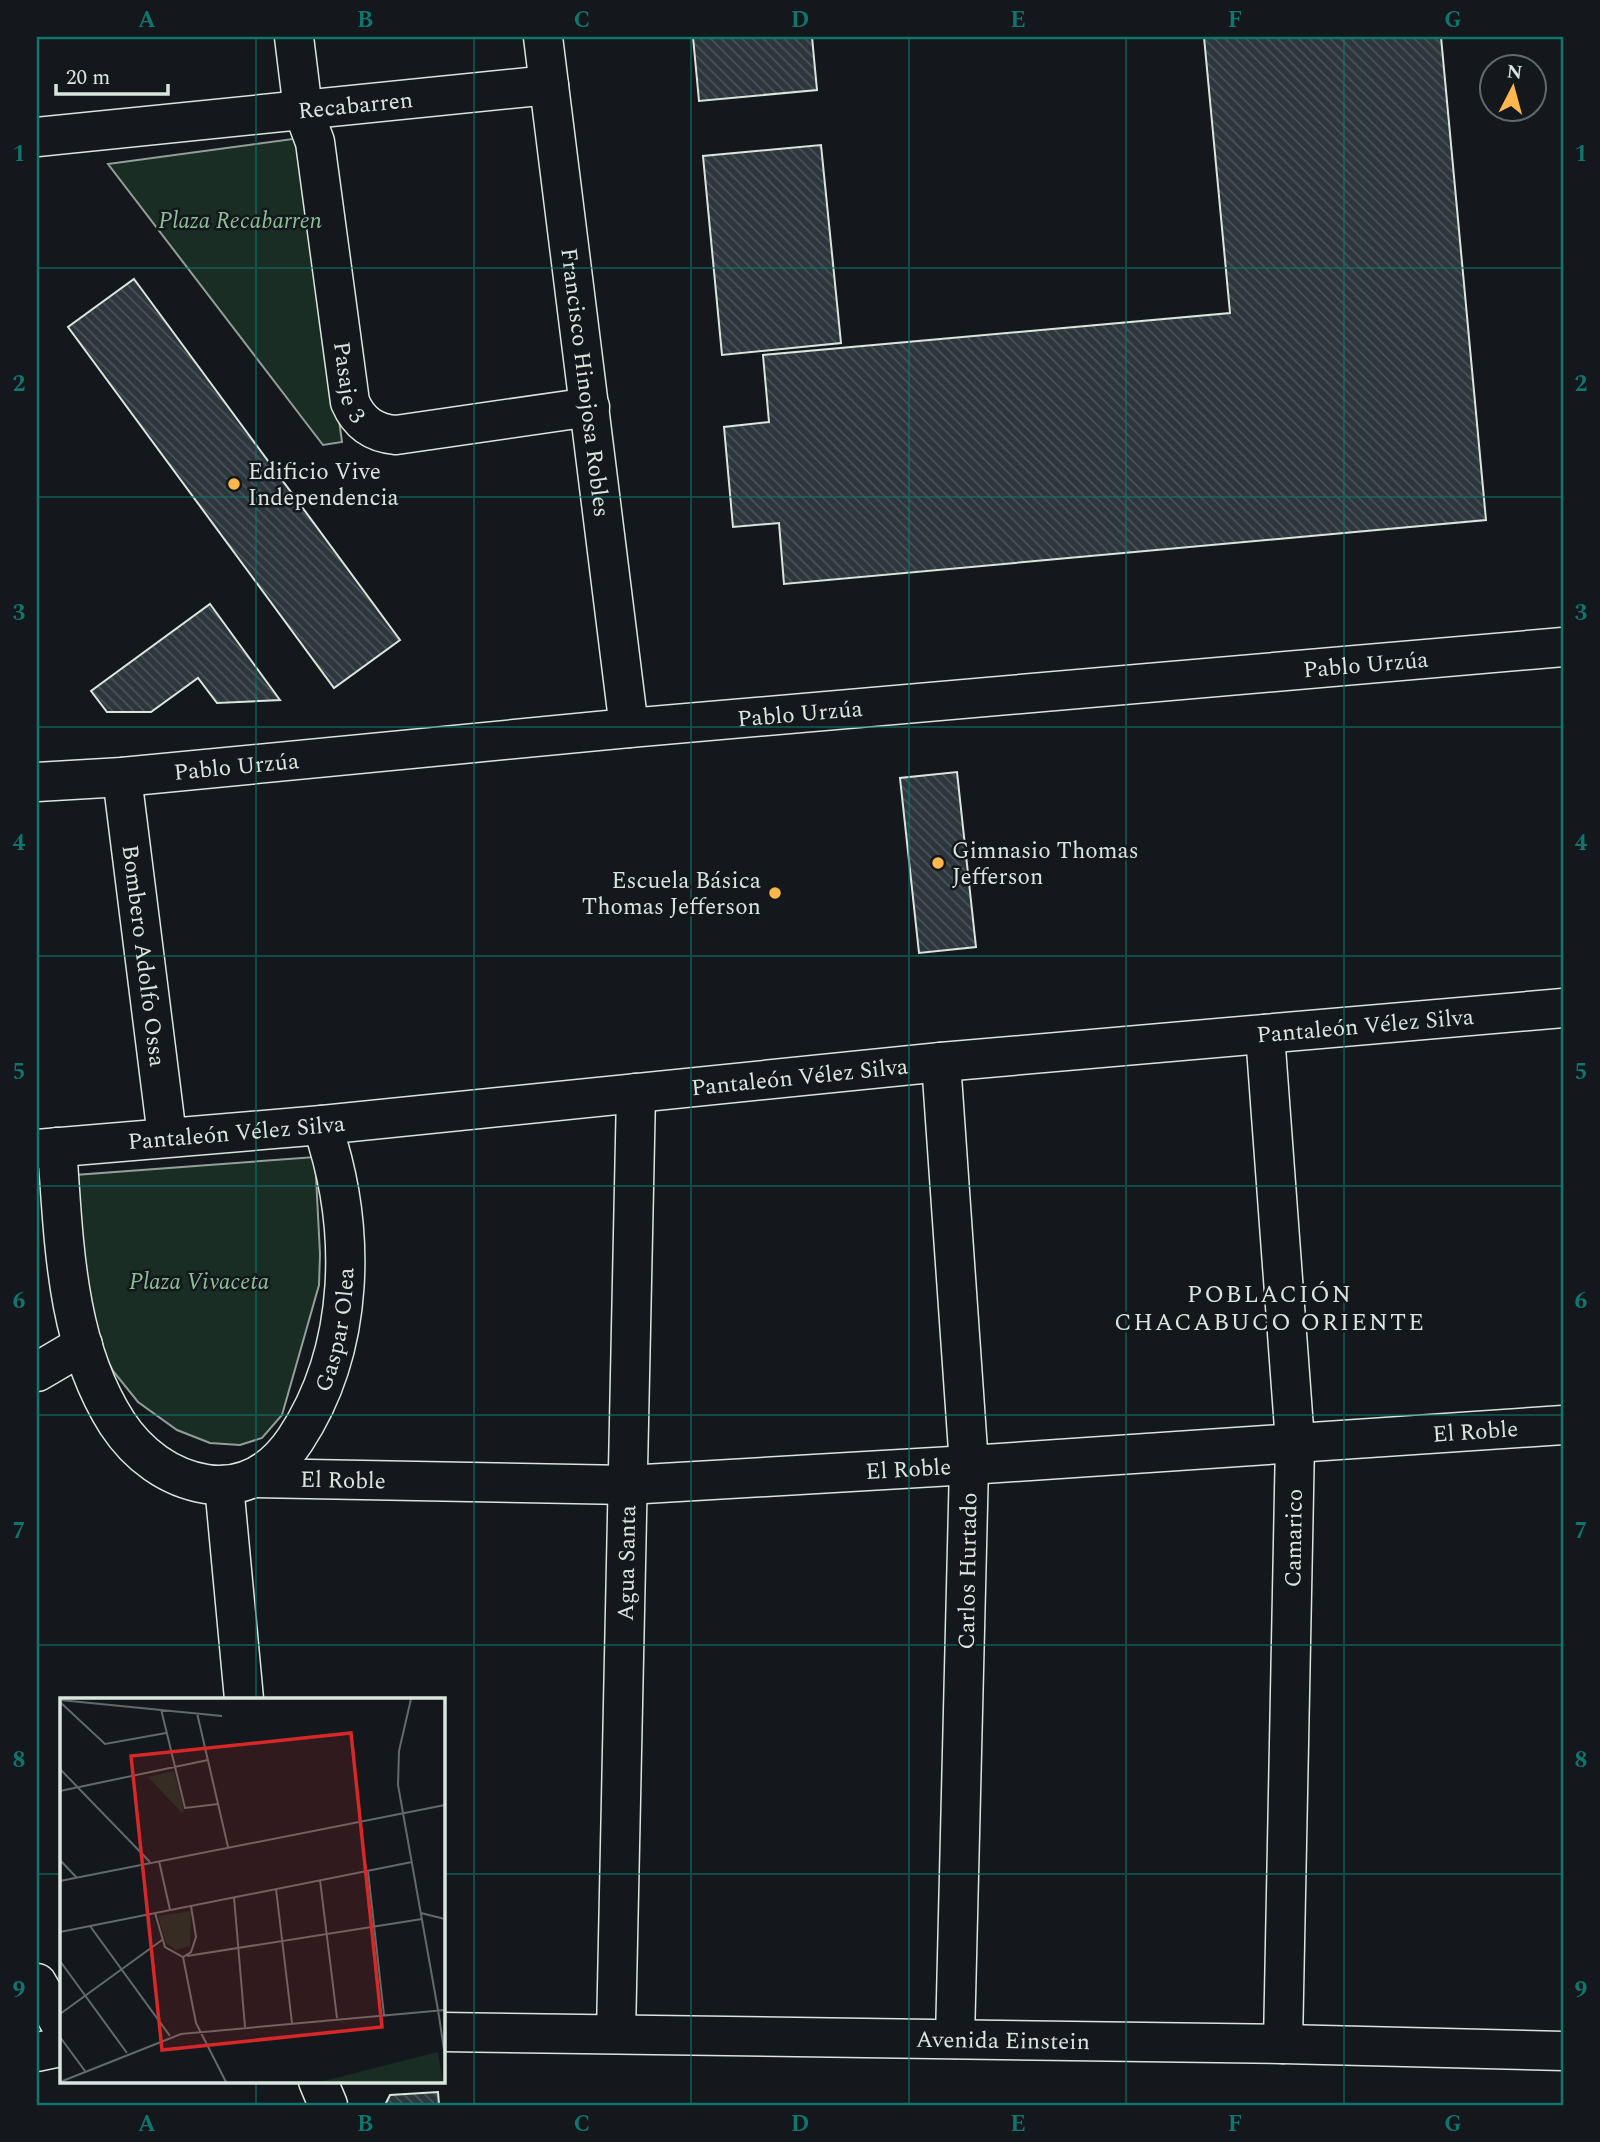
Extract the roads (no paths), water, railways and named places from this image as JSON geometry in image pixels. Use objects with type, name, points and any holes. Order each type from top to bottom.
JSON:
[{"type":"street","name":"Pasaje 3","points":[[294,37],[303,110],[315,142],[350,402],[354,412],[364,424],[384,434],[396,435],[590,407]]},
{"type":"street","name":"Francisco Hinojosa Robles","points":[[543,37],[629,727]]},
{"type":"street","name":"Recabarren","points":[[37,137],[549,85]]},
{"type":"street","name":"Pablo Urzúa","points":[[44,771],[122,777],[629,727],[1563,647]]},
{"type":"street","name":"Bombero Adolfo Ossa","points":[[122,777],[167,1136]]},
{"type":"street","name":"Pantaleón Vélez Silva","points":[[47,1148],[322,1125],[941,1062],[1563,1009]]},
{"type":"street","name":"Camarico","points":[[1265,1034],[1296,1442],[1283,2044]]},
{"type":"street","name":"Carlos Hurtado","points":[[941,1062],[969,1465],[956,2039]]},
{"type":"street","name":"Agua Santa","points":[[616,2034],[636,1093]]},
{"type":"street","name":"Gaspar Olea","points":[[240,1481],[264,1474],[282,1458],[305,1424],[323,1387],[338,1339],[345,1269],[344,1232],[335,1167],[322,1125]]},
{"type":"street","points":[[47,1148],[69,1291],[83,1345],[117,1423],[145,1455],[173,1475],[201,1483],[240,1481],[244,1698]]},
{"type":"street","points":[[37,1372],[83,1345]]},
{"type":"street","name":"El Roble","points":[[240,1481],[627,1485],[1563,1425]]},
{"type":"street","points":[[37,1983],[60,2023]]},
{"type":"street","name":"Avenida Einstein","points":[[444,2032],[1283,2044],[1563,2051]]},
{"type":"street","points":[[37,2052],[60,2047]]},
{"type":"street","points":[[318,2082],[328,2105]]},
{"type":"place","name":"Edificio Vive Independencia","points":[[234,484]]},
{"type":"place","name":"Gimnasio Thomas Jefferson","points":[[938,863]]},
{"type":"place","name":"Escuela Básica Thomas Jefferson","points":[[775,893]]},
{"type":"district","name":"POBLACIÓN CHACABUCO ORIENTE","points":[[1270,1308]]},
{"type":"park label","name":"Plaza Recabarren","points":[[240,220]]},
{"type":"park label","name":"Plaza Vivaceta","points":[[199,1281]]}]
